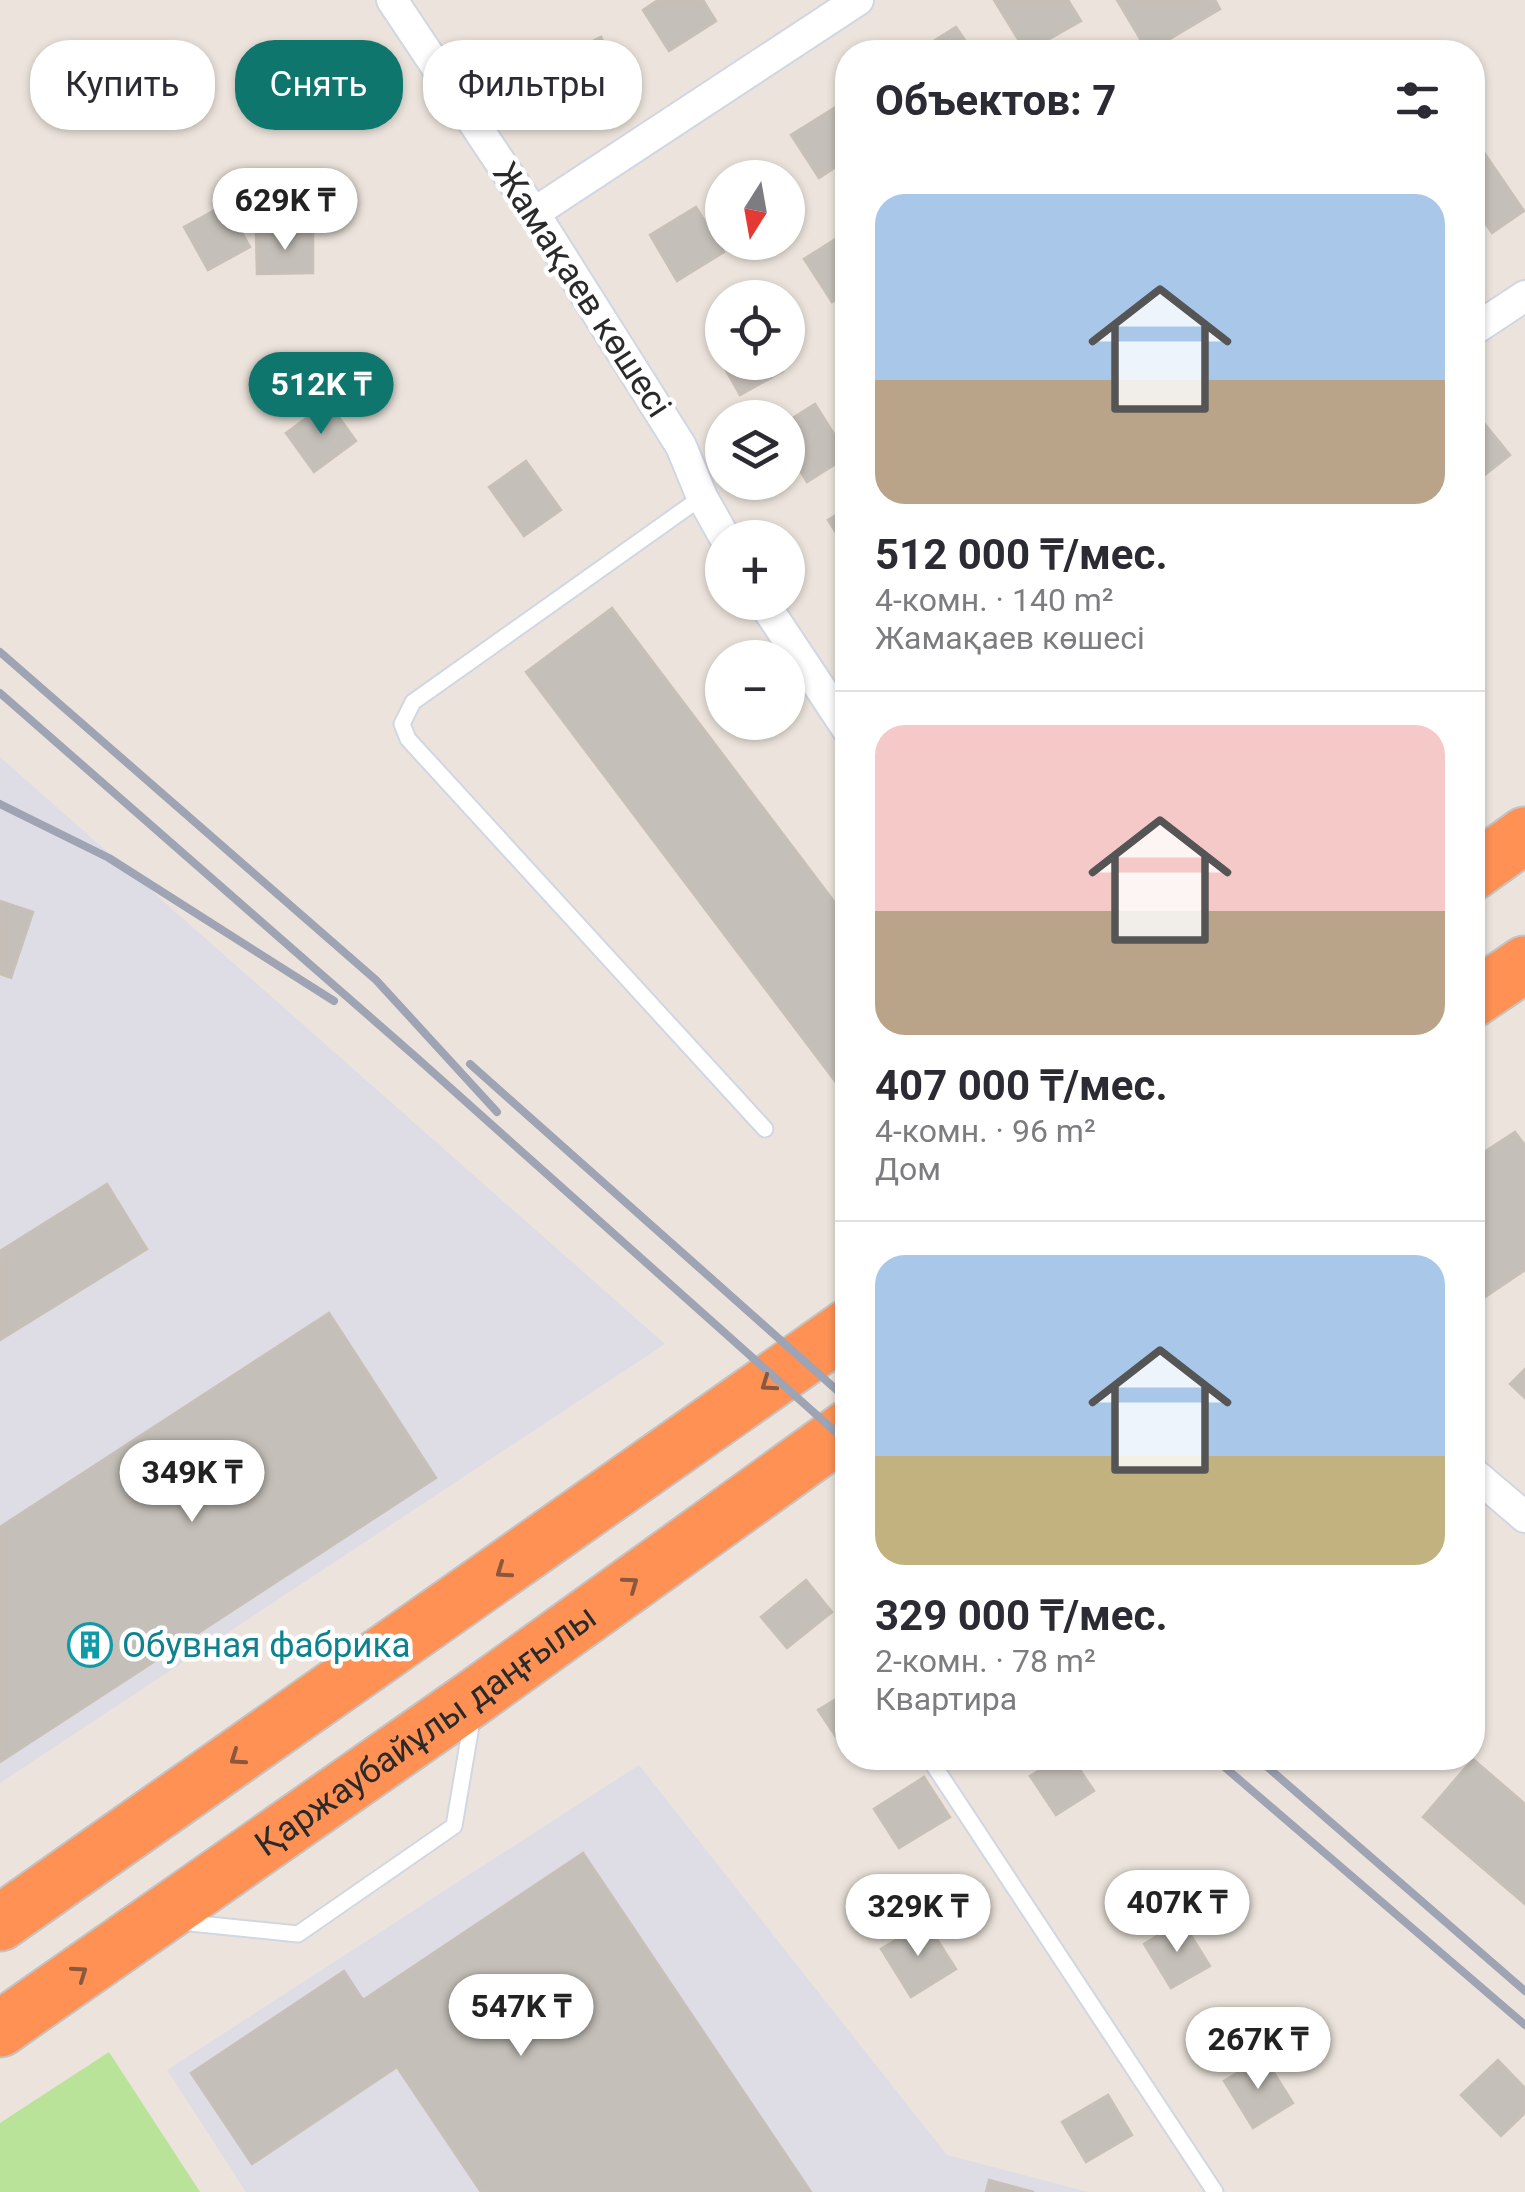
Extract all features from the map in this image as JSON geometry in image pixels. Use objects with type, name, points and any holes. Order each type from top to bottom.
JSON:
[{"type":"highway","points":[[1485,864],[1525,835]]},
{"type":"highway","points":[[1485,991],[1525,964]]},
{"type":"highway","points":[[0,1922],[835,1336]]},
{"type":"highway","name":"Қаржаубайұлы даңғылы","points":[[0,2029],[476,1696],[835,1437]]},
{"type":"street","name":"Жамақаев көшесі","points":[[392,0],[534,212],[682,446],[715,520]]},
{"type":"street","points":[[534,212],[858,0]]},
{"type":"street","points":[[1485,322],[1525,296]]},
{"type":"street","points":[[774,620],[835,711]]},
{"type":"street","points":[[1485,1483],[1525,1517]]},
{"type":"lane","points":[[702,496],[413,702],[402,724],[408,739],[765,1130]]},
{"type":"lane","points":[[156,1920],[298,1934],[454,1826],[476,1696]]},
{"type":"lane","points":[[938,1770],[1215,2192]]},
{"type":"shaded area","points":[[0,757],[665,1344],[0,1783]]},
{"type":"shaded area","points":[[639,1765],[947,2155],[1089,2192],[246,2192],[167,2070]]},
{"type":"green space","points":[[109,2052],[200,2192],[0,2192],[0,2123]]},
{"type":"building","points":[[658,0],[703,0],[716,21],[669,51],[643,10]]},
{"type":"building","points":[[994,0],[1068,0],[1081,21],[1047,40],[1019,40]]},
{"type":"building","points":[[1117,0],[1215,0],[1220,9],[1168,40],[1141,40]]},
{"type":"building","points":[[956,27],[965,40],[935,40]]},
{"type":"building","points":[[835,108],[835,168],[819,178],[791,135]]},
{"type":"building","points":[[1485,154],[1524,211],[1492,233],[1485,223]]},
{"type":"building","points":[[226,204],[250,247],[208,270],[184,227]]},
{"type":"building","points":[[696,207],[705,221],[705,260],[711,260],[677,281],[650,235]]},
{"type":"building","points":[[313,232],[313,273],[257,274],[256,233]]},
{"type":"building","points":[[835,239],[835,300],[832,302],[805,260]]},
{"type":"building","points":[[731,380],[767,380],[740,395]]},
{"type":"building","points":[[328,402],[356,441],[314,472],[286,433]]},
{"type":"building","points":[[815,404],[835,436],[835,464],[807,482],[805,410]]},
{"type":"building","points":[[1485,424],[1510,455],[1485,475]]},
{"type":"building","points":[[526,461],[561,510],[524,536],[489,487]]},
{"type":"building","points":[[612,608],[705,731],[705,740],[712,740],[835,903],[835,1081],[526,672]]},
{"type":"building","points":[[0,901],[33,912],[11,978],[0,974]]},
{"type":"building","points":[[1515,1132],[1525,1145],[1525,1270],[1485,1297],[1485,1152]]},
{"type":"building","points":[[107,1184],[147,1249],[0,1340],[0,1251]]},
{"type":"building","name":"Обувная фабрика","points":[[329,1313],[436,1478],[0,1762],[0,1527]]},
{"type":"building","points":[[1525,1369],[1525,1398],[1510,1384]]},
{"type":"building","points":[[806,1580],[832,1612],[787,1648],[761,1617]]},
{"type":"building","points":[[835,1700],[835,1736],[818,1710]]},
{"type":"building","points":[[1485,1769],[1525,1804],[1525,1904],[1423,1817],[1464,1770]]},
{"type":"building","points":[[1039,1770],[1080,1770],[1094,1791],[1056,1815],[1030,1776]]},
{"type":"building","points":[[924,1777],[950,1817],[899,1848],[874,1809]]},
{"type":"building","points":[[583,1853],[811,2192],[481,2192],[397,2067],[252,2164],[191,2073],[344,1971],[363,2000]]},
{"type":"building","points":[[1182,1921],[1210,1966],[1171,1988],[1144,1944]]},
{"type":"building","points":[[926,1922],[956,1969],[911,1997],[881,1949]]},
{"type":"building","points":[[1264,2057],[1293,2103],[1253,2128],[1224,2081]]},
{"type":"building","points":[[1498,2060],[1525,2088],[1525,2113],[1501,2136],[1461,2095]]},
{"type":"building","points":[[1108,2095],[1132,2135],[1086,2162],[1062,2122]]},
{"type":"building","points":[[989,2180],[1034,2192],[986,2192]]},
{"type":"railway","points":[[0,652],[376,980],[497,1112]]},
{"type":"railway","points":[[0,693],[835,1431]]},
{"type":"railway","points":[[0,804],[109,858],[334,1001]]},
{"type":"railway","points":[[470,1064],[835,1388]]},
{"type":"railway","points":[[1228,1770],[1525,2025]]},
{"type":"railway","points":[[1271,1770],[1525,1991]]},
{"type":"place","name":"Обувная фабрика","points":[[90,1645]]}]
